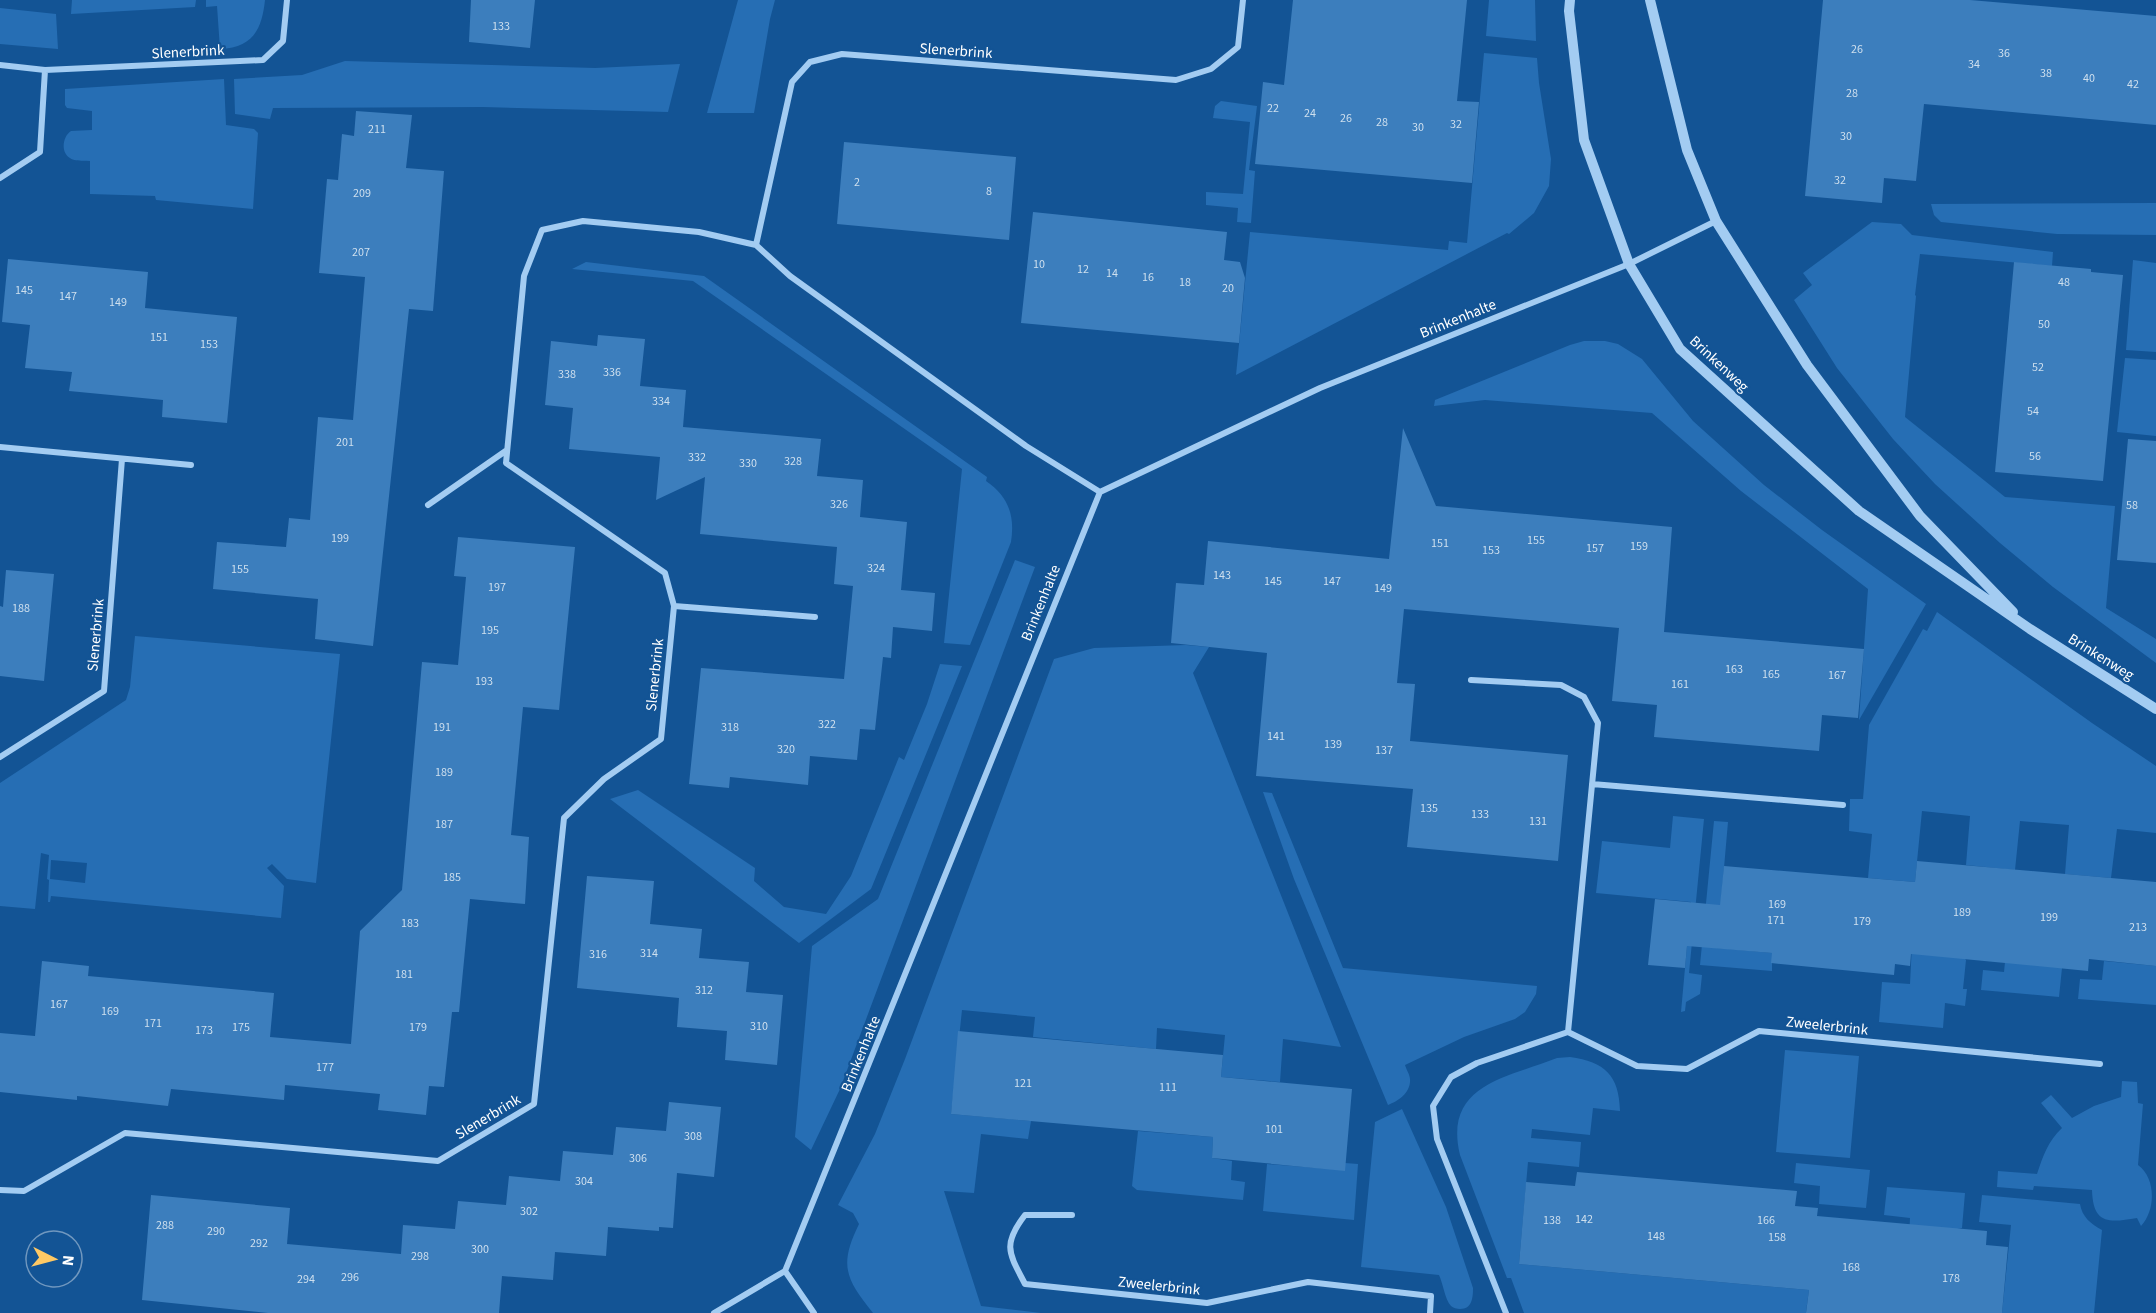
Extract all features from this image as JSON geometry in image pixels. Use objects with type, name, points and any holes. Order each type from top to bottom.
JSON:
[{"type":"street","name":"Slenerbrink","points":[[0,65],[45,70],[263,60],[283,41],[287,0]]},
{"type":"street","name":"Slenerbrink","points":[[756,245],[792,82],[810,62],[842,54],[1176,80],[1211,69],[1238,47],[1243,0]]},
{"type":"street","name":"Brinkenweg","points":[[1570,0],[1569,11],[1584,140],[1629,264],[1680,349],[1859,511],[2030,629],[2156,710]]},
{"type":"street","name":"Brinkenweg","points":[[1650,0],[1687,150],[1716,221],[1807,365],[1920,516],[2030,629]]},
{"type":"street","points":[[0,178],[40,152],[45,70]]},
{"type":"street","points":[[428,505],[507,450],[524,276],[542,230],[583,221],[699,232],[756,245],[790,276],[1026,446],[1100,492]]},
{"type":"street","name":"Brinkenhalte","points":[[785,1271],[1100,492],[1320,388],[1629,264],[1716,221]]},
{"type":"street","points":[[0,447],[191,465]]},
{"type":"street","name":"Slenerbrink","points":[[0,1190],[24,1191],[125,1133],[438,1161],[534,1104],[564,818],[604,779],[661,739],[674,606],[665,573],[506,463],[507,450]]},
{"type":"street","name":"Slenerbrink","points":[[0,757],[104,691],[122,459]]},
{"type":"street","points":[[674,606],[815,617]]},
{"type":"street","points":[[1471,680],[1561,685],[1584,697],[1598,723],[1568,1032],[1477,1063],[1451,1077],[1433,1106],[1437,1139],[1506,1313]]},
{"type":"street","points":[[1592,784],[1843,805]]},
{"type":"street","name":"Zweelerbrink","points":[[1568,1032],[1637,1066],[1687,1069],[1759,1031],[2100,1064]]},
{"type":"street","name":"Zweelerbrink","points":[[1072,1215],[1025,1215],[1012,1232],[1010,1255],[1025,1284],[1207,1303],[1308,1282],[1431,1296],[1430,1313]]},
{"type":"street","points":[[714,1313],[785,1271],[814,1313]]},
{"type":"shaded area","points":[[72,0],[196,0],[195,7],[71,14]]},
{"type":"shaded area","points":[[206,0],[265,0],[261,20],[254,35],[241,45],[220,49],[217,6],[206,7]]},
{"type":"shaded area","points":[[738,0],[775,0],[754,113],[707,113]]},
{"type":"shaded area","points":[[1489,0],[1535,0],[1536,41],[1486,36]]},
{"type":"shaded area","points":[[0,8],[56,14],[58,49],[0,44]]},
{"type":"shaded area","points":[[1484,53],[1537,58],[1551,159],[1549,186],[1534,213],[1509,234],[1507,233],[1236,375],[1250,232],[1448,250],[1449,241],[1467,243]]},
{"type":"shaded area","points":[[345,61],[595,68],[680,64],[668,112],[483,107],[273,108],[270,119],[235,114],[234,79],[302,75]]},
{"type":"shaded area","points":[[224,79],[226,125],[254,129],[258,133],[253,209],[156,200],[155,196],[90,194],[90,161],[70,158],[65,152],[64,144],[66,136],[71,131],[92,130],[92,111],[67,108],[65,89]]},
{"type":"shaded area","points":[[1221,101],[1257,106],[1249,170],[1255,171],[1251,223],[1237,222],[1238,208],[1206,205],[1206,192],[1243,194],[1250,122],[1213,118],[1215,106]]},
{"type":"shaded area","points":[[2156,203],[2156,235],[2057,234],[1941,222],[1934,215],[1931,204]]},
{"type":"shaded area","points":[[1872,222],[1901,224],[1912,235],[2053,252],[2052,266],[1920,254],[1905,417],[2005,497],[2115,506],[2106,608],[2156,639],[2156,663],[2053,587],[1935,484],[1893,439],[1837,368],[1794,300],[1812,285],[1803,273]]},
{"type":"shaded area","points":[[2133,260],[2156,263],[2156,352],[2126,350]]},
{"type":"shaded area","points":[[586,262],[704,276],[987,477],[986,481],[1000,494],[1009,508],[1012,533],[1011,542],[970,645],[944,643],[962,469],[693,281],[572,269]]},
{"type":"shaded area","points":[[1584,341],[1605,341],[1618,344],[1642,359],[1693,421],[1764,485],[1822,530],[1926,604],[1859,720],[1868,589],[1741,491],[1652,413],[1485,400],[1434,406],[1435,400]]},
{"type":"shaded area","points":[[2125,358],[2156,360],[2156,436],[2117,432]]},
{"type":"shaded area","points":[[1015,560],[1035,567],[840,1089],[811,1150],[795,1137],[812,946],[878,899]]},
{"type":"shaded area","points":[[1937,612],[2156,766],[2156,833],[2117,829],[2111,878],[2065,874],[2069,825],[2020,821],[2015,870],[1966,865],[1970,816],[1922,811],[1915,882],[1868,878],[1872,834],[1849,831],[1850,799],[1863,799],[1869,725],[1923,629],[1927,631]]},
{"type":"shaded area","points":[[135,636],[340,654],[316,883],[287,879],[272,864],[267,868],[284,886],[281,918],[51,896],[48,902],[49,855],[41,853],[35,909],[0,906],[0,783],[126,700],[130,687]],"holes":[[[51,860],[87,863],[85,883],[50,879]]]},
{"type":"shaded area","points":[[1186,645],[1209,647],[1193,673],[1341,1047],[1283,1039],[1280,1082],[1221,1077],[1225,1035],[1157,1028],[1156,1049],[1033,1037],[1035,1017],[962,1010],[951,1114],[1031,1121],[1028,1139],[981,1134],[974,1193],[944,1191],[981,1306],[1041,1313],[873,1313],[856,1290],[848,1271],[849,1250],[859,1224],[853,1213],[838,1205],[875,1134],[905,1059],[1054,659],[1094,648]]},
{"type":"shaded area","points":[[940,664],[962,666],[871,889],[799,943],[610,799],[638,790],[755,868],[754,881],[784,907],[826,914],[851,876],[899,757],[904,760],[927,704]]},
{"type":"shaded area","points":[[1263,792],[1272,793],[1343,968],[1537,986],[1536,994],[1525,1012],[1515,1019],[1464,1037],[1405,1065],[1410,1084],[1400,1099],[1388,1105],[1294,879]]},
{"type":"shaded area","points":[[1673,816],[1704,819],[1689,973],[1702,975],[1700,994],[1686,1002],[1685,1011],[1681,1012],[1691,902],[1596,893],[1602,841],[1670,848]]},
{"type":"shaded area","points":[[1714,821],[1728,822],[1717,948],[1772,953],[1772,971],[1700,965]]},
{"type":"shaded area","points":[[1912,944],[1965,949],[1963,989],[1967,989],[1965,1006],[1945,1003],[1943,1028],[1879,1022],[1882,982],[1910,984]]},
{"type":"shaded area","points":[[2006,952],[2062,968],[2059,997],[1981,990],[1983,970],[2004,972]]},
{"type":"shaded area","points":[[2104,961],[2156,966],[2156,1005],[2078,999],[2080,979],[2102,980]]},
{"type":"shaded area","points":[[1785,1050],[1859,1056],[1850,1158],[1776,1152]]},
{"type":"shaded area","points":[[1570,1057],[1592,1062],[1608,1072],[1617,1088],[1620,1111],[1593,1108],[1590,1135],[1532,1129],[1531,1138],[1581,1142],[1579,1167],[1528,1162],[1519,1264],[1809,1290],[1806,1312],[1811,1313],[1524,1313],[1511,1278],[1507,1278],[1460,1155],[1457,1131],[1461,1113],[1470,1098],[1483,1087],[1557,1058]]},
{"type":"shaded area","points":[[2122,1081],[2137,1082],[2138,1103],[2143,1104],[2138,1165],[2148,1178],[2152,1194],[2149,1212],[2141,1226],[2137,1218],[2118,1221],[2104,1219],[2095,1209],[2092,1190],[2034,1186],[2033,1190],[1997,1187],[1998,1171],[2037,1174],[2044,1155],[2062,1128],[2041,1103],[2051,1095],[2072,1118],[2094,1106],[2121,1097]]},
{"type":"shaded area","points":[[1402,1109],[1446,1207],[1473,1288],[1471,1302],[1464,1309],[1452,1307],[1449,1303],[1439,1275],[1361,1267],[1375,1122]]},
{"type":"shaded area","points":[[1138,1131],[1213,1137],[1212,1158],[1232,1161],[1231,1180],[1245,1182],[1243,1200],[1137,1190],[1132,1186]]},
{"type":"shaded area","points":[[1345,1163],[1358,1164],[1354,1220],[1263,1211],[1267,1164],[1344,1170]]},
{"type":"shaded area","points":[[1796,1163],[1870,1170],[1866,1208],[1819,1204],[1820,1186],[1794,1183]]},
{"type":"shaded area","points":[[1887,1187],[1965,1193],[1962,1228],[1909,1239],[1910,1218],[1884,1215]]},
{"type":"shaded area","points":[[1982,1195],[2080,1204],[2088,1220],[2102,1230],[2094,1313],[2002,1313],[2011,1225],[1979,1222]]},
{"type":"building","points":[[471,0],[535,0],[530,48],[469,42]]},
{"type":"building","points":[[1293,0],[1467,0],[1457,101],[1479,102],[1472,183],[1255,164],[1263,82],[1284,85]]},
{"type":"building","points":[[1823,0],[1970,0],[2156,16],[2156,125],[1924,104],[1916,181],[1884,178],[1882,203],[1805,196]]},
{"type":"building","points":[[356,111],[412,115],[406,168],[444,171],[433,311],[409,309],[373,646],[315,639],[318,599],[213,589],[217,542],[286,547],[289,518],[310,520],[318,417],[353,420],[365,277],[319,273],[327,179],[338,180],[342,134],[354,136]]},
{"type":"building","points":[[844,142],[1016,157],[1009,240],[837,224]]},
{"type":"building","points":[[1033,212],[1227,232],[1224,260],[1240,262],[1245,278],[1239,343],[1021,323]]},
{"type":"building","points":[[8,259],[148,272],[145,308],[237,317],[227,423],[162,417],[163,400],[69,391],[72,372],[25,368],[30,325],[2,322]]},
{"type":"building","points":[[2014,262],[2091,269],[2091,272],[2123,275],[2103,481],[1995,472]]},
{"type":"building","points":[[598,335],[645,339],[640,386],[686,390],[683,427],[821,439],[817,476],[863,480],[860,517],[907,522],[901,590],[935,593],[932,631],[893,627],[891,658],[883,657],[875,730],[860,729],[857,760],[810,756],[808,785],[730,777],[729,788],[689,784],[701,668],[844,679],[853,586],[834,584],[837,547],[700,534],[705,477],[656,500],[660,457],[569,449],[573,408],[545,405],[551,341],[597,346]]},
{"type":"building","points":[[1403,428],[1436,506],[1672,527],[1664,632],[1864,649],[1858,718],[1822,715],[1819,751],[1654,737],[1657,705],[1612,701],[1619,628],[1404,609],[1397,683],[1415,684],[1410,741],[1568,755],[1558,861],[1407,847],[1413,789],[1256,776],[1267,653],[1171,643],[1176,583],[1204,585],[1208,541],[1389,559]]},
{"type":"building","points":[[2128,439],[2156,441],[2156,563],[2117,560]]},
{"type":"building","points":[[458,537],[575,547],[559,710],[523,707],[511,835],[529,837],[525,904],[470,899],[459,1012],[452,1012],[444,1087],[429,1086],[426,1115],[378,1110],[380,1094],[285,1085],[284,1100],[171,1089],[168,1106],[77,1096],[77,1100],[0,1092],[0,1033],[35,1036],[42,961],[89,966],[88,976],[274,993],[270,1037],[351,1044],[360,931],[402,890],[422,662],[458,665],[466,577],[454,576]]},
{"type":"building","points":[[6,570],[54,574],[44,681],[0,676],[0,606],[3,607]]},
{"type":"building","points":[[1917,861],[2156,882],[2156,966],[2089,959],[2088,971],[1911,954],[1910,966],[1895,964],[1894,975],[1771,963],[1772,953],[1687,946],[1685,968],[1648,965],[1655,899],[1720,905],[1724,866],[1915,882]]},
{"type":"building","points":[[587,876],[654,881],[650,924],[702,929],[699,958],[749,962],[746,992],[783,995],[777,1065],[725,1060],[727,1031],[677,1027],[679,998],[577,988]]},
{"type":"building","points":[[958,1031],[1223,1055],[1221,1077],[1352,1089],[1345,1171],[1212,1158],[1213,1137],[951,1114]]},
{"type":"building","points":[[669,1102],[721,1107],[714,1177],[677,1173],[673,1228],[659,1227],[659,1231],[608,1227],[606,1256],[555,1252],[553,1280],[502,1276],[499,1313],[268,1313],[142,1300],[151,1195],[290,1208],[287,1244],[401,1254],[403,1225],[455,1229],[458,1201],[506,1205],[509,1176],[560,1181],[563,1151],[613,1155],[616,1127],[666,1131]]},
{"type":"building","points":[[1577,1172],[1797,1191],[1795,1206],[1818,1208],[1817,1216],[1987,1231],[1986,1245],[2008,1247],[2002,1313],[1806,1313],[1809,1290],[1519,1264],[1526,1182],[1575,1186]]}]
